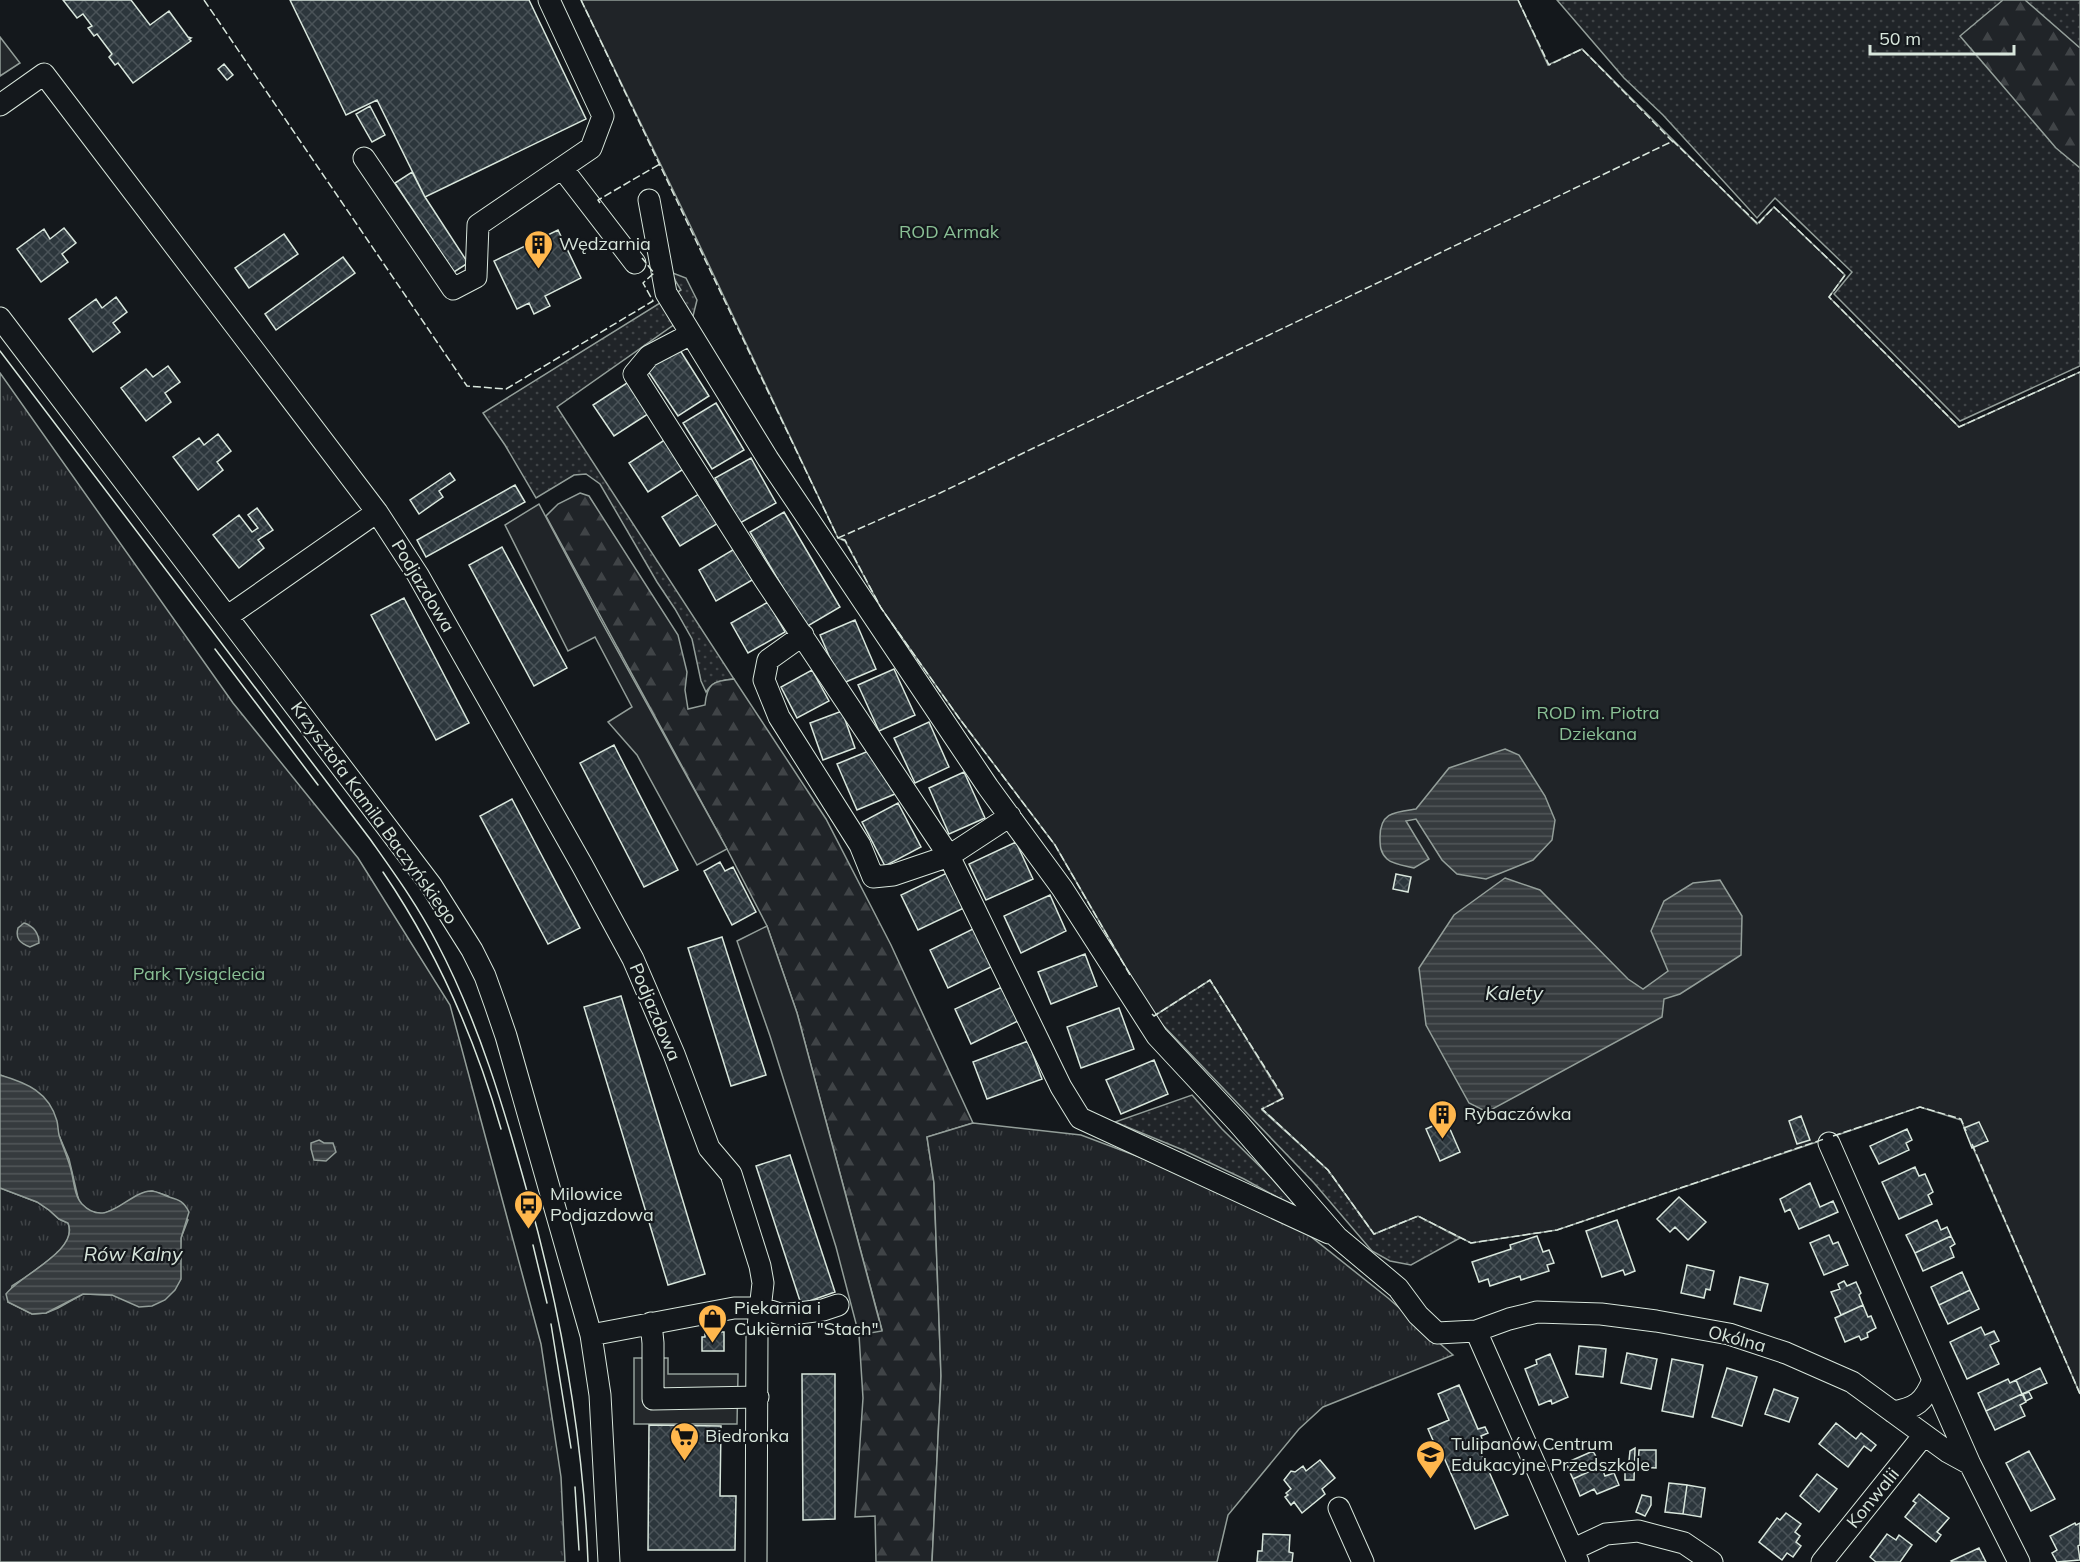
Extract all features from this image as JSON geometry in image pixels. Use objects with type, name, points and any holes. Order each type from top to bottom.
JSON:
[{"type":"street","points":[[364,158],[453,289],[476,277],[478,225],[591,148],[603,116],[549,0]]},
{"type":"street","name":"Podjazdowa","points":[[0,105],[44,75],[377,512],[418,575],[633,959],[674,1054],[709,1148],[731,1174],[760,1266],[763,1283],[757,1336],[756,1562]]},
{"type":"street","points":[[562,168],[635,264]]},
{"type":"street","points":[[649,200],[666,293],[768,459],[839,567],[1062,888],[1157,1036],[1238,1123],[1337,1238]]},
{"type":"street","name":"Krzysztofa Kamila Baczyńskiego","points":[[0,318],[431,885],[472,950],[485,976],[506,1036],[591,1335],[600,1395],[609,1562]]},
{"type":"street","points":[[690,334],[649,356],[634,374],[949,856],[1061,1087],[1080,1118],[1337,1238]]},
{"type":"street","points":[[228,616],[377,512]]},
{"type":"street","points":[[803,635],[768,660],[764,680],[779,717],[860,845],[873,877],[893,874],[949,856],[1010,816]]},
{"type":"street","points":[[1829,1143],[1970,1464],[2019,1562]]},
{"type":"street","name":"Okólna","points":[[1337,1238],[1398,1288],[1418,1316],[1437,1333],[1476,1330],[1509,1318],[1537,1312],[1601,1314],[1729,1334],[1786,1353],[1852,1382],[1948,1452],[1970,1464]]},
{"type":"street","points":[[591,1335],[734,1308],[761,1308],[783,1315],[823,1310],[838,1305]]},
{"type":"street","points":[[651,1323],[653,1399],[758,1398]]},
{"type":"street","points":[[1476,1330],[1576,1556],[1606,1534],[1638,1531],[1684,1544],[1712,1562]]},
{"type":"street","points":[[1893,1412],[1910,1409],[1926,1396],[1933,1380]]},
{"type":"street","name":"Konwalii","points":[[1822,1562],[1924,1435]]},
{"type":"street","points":[[1339,1508],[1363,1562]]},
{"type":"green space","name":"ROD im. Piotra Dziekana","points":[[581,0],[1518,0],[1548,65],[1582,49],[1757,224],[1774,207],[1845,275],[1829,297],[1959,427],[2080,372],[2080,1394],[1961,1120],[1920,1107],[1557,1230],[1471,1243],[1418,1216],[1374,1234],[1328,1170],[1262,1109],[1283,1098],[1210,980],[1154,1016],[1055,845],[959,718],[881,608],[845,541],[838,538]]},
{"type":"green space","points":[[1557,0],[2080,0],[2080,366],[1960,421],[1834,294],[1852,272],[1775,198],[1757,218],[1663,115],[1624,78]]},
{"type":"green space","points":[[2003,0],[2025,0],[2080,48],[2080,168],[2056,148],[1960,36]]},
{"type":"green space","points":[[670,272],[686,278],[697,300],[693,316],[678,322],[557,407],[734,679],[718,682],[706,692],[701,681],[692,639],[600,484],[586,474],[574,475],[536,498],[483,413],[681,290]]},
{"type":"green space","name":"Park Tysiąclecia","points":[[0,373],[233,703],[358,858],[450,1005],[541,1344],[561,1477],[565,1562],[0,1562],[0,1188],[37,1202],[69,1225],[69,1237],[64,1246],[12,1286],[8,1302],[32,1314],[46,1313],[83,1294],[112,1295],[180,1250],[181,1238],[188,1220],[168,1196],[152,1191],[141,1194],[103,1214],[89,1211],[79,1202],[69,1159],[58,1133],[56,1120],[17,1082],[0,1075]]},
{"type":"green space","points":[[580,493],[589,496],[678,635],[687,672],[685,690],[688,709],[705,705],[707,692],[712,684],[734,679],[826,819],[891,945],[973,1123],[927,1137],[934,1183],[941,1376],[932,1562],[876,1562],[875,1516],[855,1517],[863,1398],[859,1335],[882,1330],[797,1013],[767,926],[546,516],[558,504]]},
{"type":"green space","points":[[539,504],[727,849],[697,865],[637,755],[608,722],[632,707],[595,637],[568,651],[505,525]]},
{"type":"green space","points":[[767,926],[797,1013],[882,1331],[859,1335],[836,1247],[770,1036],[737,941]]},
{"type":"green space","points":[[1210,980],[1284,1098],[1262,1110],[1328,1170],[1374,1234],[1418,1216],[1460,1238],[1411,1265],[1390,1261],[1372,1251],[1314,1183],[1154,1016]]},
{"type":"green space","points":[[1192,1095],[1222,1129],[1308,1214],[1244,1179],[1183,1150],[1115,1122]]},
{"type":"green space","points":[[973,1123],[1081,1135],[1206,1182],[1295,1224],[1388,1298],[1453,1355],[1323,1407],[1299,1429],[1228,1515],[1217,1562],[932,1562],[941,1376],[934,1183],[927,1137]]},
{"type":"shaded area","points":[[0,37],[20,63],[0,76]]},
{"type":"shaded area","points":[[634,1358],[668,1358],[668,1374],[738,1374],[737,1424],[634,1424]]},
{"type":"water","points":[[1505,749],[1519,755],[1545,796],[1555,820],[1552,840],[1533,860],[1486,879],[1457,874],[1442,860],[1416,819],[1406,821],[1429,859],[1414,868],[1396,864],[1387,859],[1380,846],[1381,829],[1386,818],[1395,813],[1416,809],[1449,768]]},
{"type":"water","name":"Kalety","points":[[1505,878],[1540,890],[1628,979],[1643,989],[1668,971],[1651,931],[1664,901],[1693,883],[1720,880],[1742,916],[1741,955],[1680,994],[1664,999],[1662,1017],[1487,1112],[1469,1103],[1426,1025],[1419,968],[1454,915]]},
{"type":"water","points":[[24,923],[35,931],[39,943],[30,947],[19,940],[18,928]]},
{"type":"water","name":"Rów Kalny","points":[[0,1075],[28,1085],[49,1103],[57,1121],[78,1198],[91,1211],[108,1212],[142,1193],[151,1191],[176,1199],[185,1206],[189,1212],[181,1238],[181,1279],[175,1290],[165,1300],[152,1306],[139,1307],[112,1295],[83,1294],[46,1313],[32,1314],[8,1302],[6,1294],[57,1253],[69,1233],[68,1223],[37,1202],[0,1188]]},
{"type":"water","points":[[319,1140],[324,1143],[333,1143],[336,1152],[326,1161],[314,1160],[311,1143]]},
{"type":"building","points":[[63,0],[131,0],[150,25],[169,11],[191,41],[133,83],[118,63],[115,65],[109,57],[112,54],[97,34],[94,36],[88,28],[92,26],[83,14],[77,18]]},
{"type":"building","points":[[290,0],[529,0],[586,119],[425,197],[377,100],[346,115]]},
{"type":"building","points":[[224,64],[233,75],[227,80],[218,69]]},
{"type":"building","points":[[370,106],[385,135],[372,142],[356,114]]},
{"type":"building","points":[[412,172],[425,197],[468,263],[454,272],[395,183]]},
{"type":"building","points":[[64,228],[76,243],[62,254],[68,262],[41,282],[17,249],[44,229],[50,239]]},
{"type":"building","name":"Wędzarnia","points":[[558,230],[581,278],[545,296],[550,306],[534,314],[529,303],[517,309],[494,261]]},
{"type":"building","points":[[284,234],[298,254],[249,288],[235,268]]},
{"type":"building","points":[[343,257],[355,273],[276,330],[265,314]]},
{"type":"building","points":[[116,297],[127,312],[113,323],[120,332],[93,352],[69,319],[96,299],[102,308]]},
{"type":"building","points":[[678,347],[709,396],[678,416],[646,368]]},
{"type":"building","points":[[168,366],[180,382],[165,393],[171,402],[146,421],[121,388],[146,369],[153,377]]},
{"type":"building","points":[[630,381],[651,412],[614,436],[593,405]]},
{"type":"building","points":[[716,403],[744,450],[712,469],[683,423]]},
{"type":"building","points":[[218,434],[231,451],[217,462],[223,470],[198,490],[173,457],[199,438],[204,445]]},
{"type":"building","points":[[666,439],[685,468],[648,492],[629,463]]},
{"type":"building","points":[[751,458],[776,503],[740,523],[715,478]]},
{"type":"building","points":[[450,473],[455,480],[439,491],[443,497],[419,514],[410,500]]},
{"type":"building","points":[[515,485],[525,502],[426,557],[417,540]]},
{"type":"building","points":[[702,492],[720,522],[680,546],[662,517]]},
{"type":"building","points":[[257,508],[273,530],[258,540],[264,548],[239,568],[213,535],[239,515],[252,532],[258,528],[248,515]]},
{"type":"building","points":[[784,512],[840,607],[806,627],[750,532]]},
{"type":"building","points":[[502,547],[567,668],[534,686],[469,565]]},
{"type":"building","points":[[736,548],[754,579],[716,601],[699,570]]},
{"type":"building","points":[[404,598],[469,723],[436,740],[371,615]]},
{"type":"building","points":[[768,602],[785,632],[748,653],[731,623]]},
{"type":"building","points":[[855,620],[876,669],[841,684],[820,635]]},
{"type":"building","points":[[894,669],[915,715],[879,731],[858,685]]},
{"type":"building","points":[[812,670],[829,701],[797,718],[781,687]]},
{"type":"building","points":[[842,711],[855,748],[823,760],[810,723]]},
{"type":"building","points":[[929,722],[949,767],[915,783],[894,738]]},
{"type":"building","points":[[614,745],[678,870],[644,887],[580,763]]},
{"type":"building","points":[[876,748],[895,794],[857,810],[837,764]]},
{"type":"building","points":[[964,772],[985,818],[949,834],[929,788]]},
{"type":"building","points":[[512,799],[580,928],[548,944],[480,816]]},
{"type":"building","points":[[898,803],[921,847],[885,866],[862,822]]},
{"type":"building","points":[[1016,842],[1033,879],[986,900],[969,864]]},
{"type":"building","points":[[720,862],[725,871],[733,867],[756,912],[732,925],[704,871]]},
{"type":"building","points":[[949,872],[966,907],[918,930],[901,895]]},
{"type":"building","points":[[1396,874],[1411,877],[1408,892],[1393,889]]},
{"type":"building","points":[[1050,895],[1066,931],[1021,953],[1004,916]]},
{"type":"building","points":[[975,928],[993,966],[948,988],[930,950]]},
{"type":"building","points":[[722,937],[766,1075],[731,1086],[688,948]]},
{"type":"building","points":[[1085,954],[1097,986],[1051,1004],[1038,972]]},
{"type":"building","points":[[1002,987],[1018,1021],[971,1044],[955,1009]]},
{"type":"building","points":[[621,996],[705,1274],[668,1285],[584,1007]]},
{"type":"building","points":[[1119,1008],[1134,1049],[1081,1068],[1067,1027]]},
{"type":"building","points":[[1028,1041],[1042,1079],[987,1099],[973,1062]]},
{"type":"building","points":[[1154,1060],[1168,1094],[1121,1114],[1106,1080]]},
{"type":"building","points":[[1801,1116],[1810,1140],[1797,1144],[1789,1121]]},
{"type":"building","name":"Rybaczówka","points":[[1446,1120],[1460,1152],[1440,1161],[1426,1129]]},
{"type":"building","points":[[1979,1122],[1988,1141],[1972,1148],[1964,1128]]},
{"type":"building","points":[[1907,1129],[1912,1140],[1906,1143],[1909,1150],[1879,1164],[1870,1146]]},
{"type":"building","points":[[790,1155],[835,1292],[801,1304],[756,1166]]},
{"type":"building","points":[[1915,1167],[1919,1176],[1925,1174],[1933,1192],[1928,1195],[1932,1204],[1899,1219],[1882,1182]]},
{"type":"building","points":[[1810,1183],[1820,1207],[1833,1201],[1838,1212],[1799,1229],[1790,1209],[1785,1212],[1780,1199]]},
{"type":"building","points":[[1679,1197],[1706,1222],[1688,1240],[1675,1227],[1670,1232],[1657,1219]]},
{"type":"building","points":[[1617,1220],[1635,1271],[1625,1275],[1623,1270],[1602,1277],[1586,1231]]},
{"type":"building","points":[[1937,1220],[1941,1230],[1947,1227],[1951,1236],[1915,1253],[1906,1235]]},
{"type":"building","points":[[1829,1235],[1833,1244],[1838,1242],[1848,1265],[1824,1275],[1810,1243]]},
{"type":"building","points":[[1537,1236],[1543,1252],[1549,1250],[1554,1263],[1547,1265],[1549,1271],[1521,1280],[1520,1276],[1490,1286],[1488,1279],[1479,1282],[1472,1262],[1511,1249],[1510,1245]]},
{"type":"building","points":[[1951,1236],[1955,1244],[1950,1247],[1954,1257],[1923,1271],[1915,1253]]},
{"type":"building","points":[[1687,1265],[1714,1271],[1710,1290],[1706,1289],[1704,1298],[1681,1293]]},
{"type":"building","points":[[1962,1272],[1970,1290],[1939,1305],[1931,1287]]},
{"type":"building","points":[[1740,1277],[1768,1284],[1761,1311],[1734,1304]]},
{"type":"building","points":[[1844,1281],[1847,1286],[1856,1282],[1863,1305],[1841,1315],[1831,1292],[1840,1289],[1838,1284]]},
{"type":"building","points":[[1970,1290],[1979,1309],[1948,1324],[1939,1305]]},
{"type":"building","points":[[1863,1305],[1876,1328],[1867,1333],[1868,1337],[1861,1340],[1859,1336],[1845,1342],[1835,1318]]},
{"type":"building","points":[[1981,1327],[1985,1335],[1994,1331],[1999,1341],[1990,1345],[1999,1364],[1967,1379],[1950,1342]]},
{"type":"building","name":"Piekarnia i Cukiernia \"Stach\"","points":[[709,1332],[724,1332],[724,1351],[702,1351],[702,1337]]},
{"type":"building","points":[[1579,1346],[1606,1349],[1603,1377],[1576,1374]]},
{"type":"building","points":[[1627,1353],[1657,1359],[1651,1389],[1621,1383]]},
{"type":"building","points":[[1550,1354],[1568,1397],[1552,1404],[1551,1400],[1539,1405],[1525,1369],[1537,1364],[1536,1360]]},
{"type":"building","points":[[1672,1359],[1703,1365],[1693,1417],[1662,1411]]},
{"type":"building","points":[[1727,1368],[1757,1377],[1742,1426],[1712,1417]]},
{"type":"building","points":[[2040,1368],[2047,1383],[2022,1394],[2016,1380]]},
{"type":"building","points":[[802,1374],[835,1374],[835,1519],[803,1520]]},
{"type":"building","points":[[2008,1379],[2010,1383],[2016,1380],[2022,1394],[1986,1411],[1978,1393]]},
{"type":"building","points":[[1459,1385],[1478,1429],[1485,1427],[1488,1433],[1481,1436],[1483,1442],[1477,1444],[1508,1515],[1475,1529],[1442,1453],[1439,1454],[1428,1429],[1449,1420],[1438,1394]]},
{"type":"building","points":[[1774,1389],[1798,1398],[1789,1422],[1765,1414]]},
{"type":"building","points":[[2029,1392],[2032,1398],[2026,1401],[2023,1394]]},
{"type":"building","points":[[2022,1394],[2026,1402],[2020,1405],[2025,1416],[1995,1430],[1986,1411]]},
{"type":"building","points":[[1836,1423],[1856,1439],[1861,1433],[1876,1445],[1871,1451],[1864,1446],[1848,1467],[1819,1444]]},
{"type":"building","name":"Biedronka","points":[[649,1425],[721,1426],[720,1496],[736,1496],[735,1550],[648,1550]]},
{"type":"building","points":[[1635,1448],[1634,1480],[1625,1480],[1625,1463],[1629,1461],[1630,1451]]},
{"type":"building","points":[[1639,1450],[1656,1450],[1656,1468],[1638,1467]]},
{"type":"building","points":[[1593,1451],[1601,1466],[1573,1479],[1566,1463]]},
{"type":"building","points":[[2029,1451],[2055,1499],[2031,1511],[2006,1463]]},
{"type":"building","points":[[1320,1460],[1335,1478],[1322,1489],[1325,1494],[1302,1513],[1294,1502],[1291,1505],[1285,1497],[1291,1489],[1284,1480],[1291,1471],[1295,1472],[1303,1466],[1306,1471]]},
{"type":"building","points":[[1601,1466],[1605,1476],[1614,1473],[1619,1485],[1597,1494],[1594,1489],[1580,1496],[1573,1479]]},
{"type":"building","points":[[1817,1474],[1837,1489],[1819,1512],[1800,1496]]},
{"type":"building","points":[[1669,1483],[1687,1485],[1683,1514],[1665,1512]]},
{"type":"building","points":[[1687,1485],[1705,1488],[1701,1517],[1683,1514]]},
{"type":"building","points":[[1919,1494],[1949,1518],[1937,1532],[1941,1535],[1936,1542],[1905,1517],[1916,1503],[1913,1501]]},
{"type":"building","points":[[1642,1495],[1651,1497],[1651,1505],[1645,1516],[1636,1512]]},
{"type":"building","points":[[1786,1513],[1801,1524],[1795,1532],[1800,1536],[1796,1542],[1801,1546],[1793,1557],[1787,1553],[1782,1560],[1759,1542],[1777,1518],[1780,1520]]},
{"type":"building","points":[[2075,1523],[2076,1525],[2080,1523],[2080,1545],[2078,1546],[2080,1560],[2057,1562],[2052,1553],[2057,1550],[2050,1536]]},
{"type":"building","points":[[1263,1534],[1290,1535],[1289,1552],[1293,1553],[1292,1562],[1257,1562],[1258,1551],[1262,1551]]},
{"type":"building","points":[[1887,1534],[1896,1540],[1899,1535],[1912,1545],[1900,1562],[1876,1562],[1870,1557]]},
{"type":"building","points":[[1979,1548],[1986,1562],[1951,1561]]},
{"type":"tram line","points":[[0,351],[370,839],[422,916],[452,973],[478,1035],[500,1098],[551,1286],[576,1422],[588,1562]]},
{"type":"tram line","points":[[215,649],[318,785]]},
{"type":"tram line","points":[[383,872],[420,932],[452,996],[479,1061],[501,1129]]},
{"type":"tram line","points":[[533,1245],[547,1303]]},
{"type":"tram line","points":[[551,1324],[571,1448]]},
{"type":"tram line","points":[[575,1487],[579,1550]]},
{"type":"fence","points":[[204,0],[467,386],[506,389],[653,301],[643,283],[654,273],[642,258]]},
{"type":"fence","points":[[581,0],[838,538]]},
{"type":"fence","points":[[1518,0],[1549,65],[1582,49],[1673,142]]},
{"type":"fence","points":[[1130,975],[1055,845],[959,718],[881,608],[845,540],[838,538],[940,493],[1673,141],[1758,224],[1774,207],[1845,275],[1829,297],[1959,427],[2080,372]]},
{"type":"fence","points":[[600,203],[598,200],[660,164]]},
{"type":"fence","points":[[1152,1014],[1154,1016],[1210,980],[1284,1098],[1262,1109],[1328,1170],[1374,1234],[1418,1216],[1471,1243],[1557,1230],[1824,1139]]},
{"type":"fence","points":[[1833,1136],[1920,1107],[1961,1119],[1966,1131]]},
{"type":"fence","points":[[1972,1144],[2080,1394]]},
{"type":"place","name":"Wędzarnia","points":[[538,270]]},
{"type":"place","name":"Rybaczówka","points":[[1443,1140]]},
{"type":"place","name":"Milowice Podjazdowa","points":[[529,1230]]},
{"type":"place","name":"Piekarnia i Cukiernia \"Stach\"","points":[[713,1344]]},
{"type":"place","name":"Biedronka","points":[[684,1462]]},
{"type":"place","name":"Tulipanów Centrum Edukacyjne Przedszkole","points":[[1430,1480]]},
{"type":"park label","name":"ROD Armak","points":[[949,232]]}]
